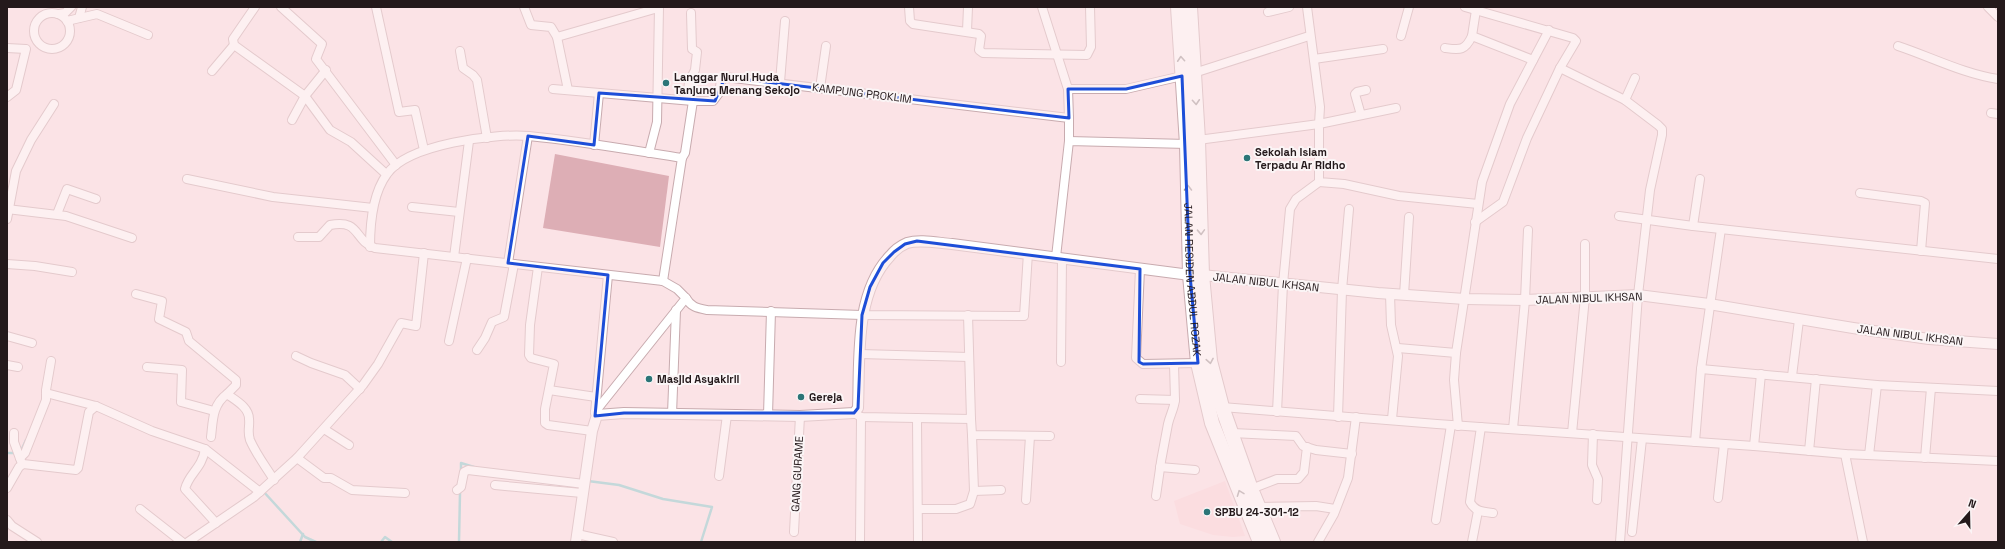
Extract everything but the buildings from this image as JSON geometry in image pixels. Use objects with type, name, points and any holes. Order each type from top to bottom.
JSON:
[{"type":"highway","name":"JALAN RESIDEN ABDUL ROZAK","points":[[1178,7],[1188,74],[1193,142],[1198,363],[1212,423],[1260,542]]},
{"type":"highway","name":"JALAN RESIDEN ABDUL ROZAK","points":[[1188,74],[1190,7]]},
{"type":"highway","name":"JALAN RESIDEN ABDUL ROZAK","points":[[1196,275],[1210,361],[1222,407],[1251,489],[1273,542]]},
{"type":"street","points":[[58,14],[67,21],[70,32],[67,42],[63,46],[52,49],[41,46],[37,41],[34,31],[38,20],[47,14],[65,13],[71,7]]},
{"type":"street","points":[[79,18],[82,7]]},
{"type":"street","points":[[255,7],[233,39],[234,45],[305,96],[330,130],[351,142],[386,174]]},
{"type":"street","points":[[281,7],[322,44],[316,58],[396,165]]},
{"type":"street","points":[[376,7],[399,112],[415,110],[424,150]]},
{"type":"street","points":[[524,7],[531,25],[551,27],[557,36],[568,90]]},
{"type":"street","points":[[557,36],[658,7],[656,97],[657,122],[649,153]]},
{"type":"street","points":[[909,7],[910,21],[913,24],[968,31],[980,35],[979,50],[982,53],[1087,55],[1091,47],[1090,7]]},
{"type":"street","points":[[968,7],[968,31]]},
{"type":"street","points":[[1042,7],[1068,89],[1070,118],[1059,257],[1061,362]]},
{"type":"street","points":[[1268,12],[1289,7]]},
{"type":"street","points":[[1307,7],[1309,36],[1314,59],[1320,107],[1318,124],[1319,182]]},
{"type":"street","points":[[1401,36],[1409,7]]},
{"type":"street","points":[[1465,7],[1549,30],[1573,38],[1576,41],[1560,68],[1527,138],[1503,202],[1475,222]]},
{"type":"street","points":[[1988,7],[1998,17]]},
{"type":"street","points":[[1445,48],[1464,48],[1467,46],[1472,36],[1476,10]]},
{"type":"street","points":[[663,281],[682,158],[685,153],[690,100],[689,82],[695,70],[697,52],[692,49],[691,13]]},
{"type":"street","points":[[67,21],[93,14],[100,15],[148,35]]},
{"type":"street","points":[[780,82],[785,21]]},
{"type":"street","points":[[1436,520],[1454,425],[1454,380],[1456,353],[1482,182],[1495,141],[1510,104],[1549,30]]},
{"type":"street","points":[[1068,89],[1126,89],[1188,74],[1309,36]]},
{"type":"street","points":[[1472,36],[1533,60]]},
{"type":"street","points":[[7,48],[26,49],[37,41]]},
{"type":"street","points":[[212,71],[234,45]]},
{"type":"street","points":[[820,88],[826,46]]},
{"type":"street","points":[[1898,46],[1926,55],[1981,77],[1998,79]]},
{"type":"street","points":[[7,97],[16,90],[26,49]]},
{"type":"street","points":[[1314,59],[1383,49]]},
{"type":"street","points":[[460,51],[463,68],[477,80],[487,138]]},
{"type":"street","points":[[1560,68],[1625,100],[1662,129],[1650,190],[1638,294],[1629,437],[1620,542]]},
{"type":"street","points":[[292,120],[305,96],[326,70]]},
{"type":"street","name":"KAMPUNG PROKLIM","points":[[552,89],[690,100],[713,100],[719,93],[721,80],[725,77],[780,82],[1070,118]]},
{"type":"street","points":[[1625,100],[1635,78]]},
{"type":"street","points":[[1360,115],[1355,94],[1366,90]]},
{"type":"street","points":[[594,145],[598,93]]},
{"type":"street","points":[[7,219],[16,172],[31,140],[54,104]]},
{"type":"street","points":[[1069,141],[1193,142],[1318,124],[1396,108]]},
{"type":"street","points":[[370,247],[370,227],[373,208],[386,174],[396,165],[424,150],[487,138],[528,136],[682,158]]},
{"type":"street","points":[[477,350],[485,338],[492,322],[504,317],[528,136]]},
{"type":"street","points":[[454,257],[469,141]]},
{"type":"street","points":[[187,179],[273,197],[373,208]]},
{"type":"street","points":[[1693,226],[1700,179]]},
{"type":"street","points":[[1277,412],[1283,284],[1292,203],[1319,182],[1344,184],[1400,196],[1478,204]]},
{"type":"street","points":[[57,214],[66,189],[96,199]]},
{"type":"street","points":[[1860,193],[1921,201],[1925,203],[1921,251]]},
{"type":"street","points":[[412,207],[459,212]]},
{"type":"street","points":[[8,209],[57,214],[132,238]]},
{"type":"street","points":[[1338,417],[1342,290],[1349,209]]},
{"type":"street","points":[[1619,216],[1693,226],[1998,259]]},
{"type":"street","points":[[1404,295],[1410,217]]},
{"type":"street","points":[[298,237],[319,237],[330,225],[350,225],[354,228],[364,243],[370,247],[663,281],[677,289],[690,304],[696,308],[707,310],[862,315],[1024,316],[1028,253]]},
{"type":"street","points":[[1695,442],[1701,369],[1709,304],[1721,229]]},
{"type":"street","points":[[1513,429],[1525,300],[1528,230]]},
{"type":"street","name":"JALAN NIBUL IKHSAN","points":[[858,415],[862,315],[870,287],[883,263],[905,244],[917,241],[1028,253],[1140,269],[1390,294],[1465,299],[1525,300],[1638,294],[1709,304],[1799,320],[1924,338],[1998,344]]},
{"type":"street","points":[[1572,432],[1585,296],[1585,244]]},
{"type":"street","points":[[188,542],[257,494],[274,480],[297,458],[360,389],[378,364],[401,323],[414,327],[417,325],[424,253]]},
{"type":"street","points":[[449,341],[467,258]]},
{"type":"street","points":[[7,264],[35,266],[72,272]]},
{"type":"street","points":[[538,267],[530,325],[529,355],[532,358],[554,363],[545,414],[546,424],[592,431]]},
{"type":"street","points":[[1140,269],[1136,358],[1143,364],[1198,363]]},
{"type":"street","points":[[608,275],[595,414],[576,538],[613,542]]},
{"type":"street","points":[[136,294],[162,301],[159,319],[186,332],[189,341],[236,380],[236,385],[219,401],[214,411],[211,437]]},
{"type":"street","points":[[1390,294],[1391,325],[1398,348],[1397,375],[1392,420]]},
{"type":"street","points":[[595,414],[686,298]]},
{"type":"street","points":[[672,414],[676,310]]},
{"type":"street","points":[[768,415],[771,311]]},
{"type":"street","points":[[918,509],[963,508],[970,504],[974,491],[970,419],[968,315]]},
{"type":"street","points":[[1792,376],[1799,320]]},
{"type":"street","points":[[7,336],[32,343]]},
{"type":"street","points":[[1398,348],[1456,353]]},
{"type":"street","points":[[860,354],[969,357]]},
{"type":"street","points":[[296,356],[345,375],[360,389]]},
{"type":"street","points":[[7,488],[20,457],[25,453],[46,396],[51,361]]},
{"type":"street","points":[[1156,496],[1168,421],[1174,409],[1174,364]]},
{"type":"street","points":[[7,365],[18,367]]},
{"type":"street","points":[[147,367],[182,370],[181,402],[214,411]]},
{"type":"street","points":[[1701,369],[1816,378],[1877,385],[1998,391]]},
{"type":"street","points":[[1754,446],[1762,374]]},
{"type":"street","points":[[1809,451],[1816,378]]},
{"type":"street","points":[[1869,455],[1877,385]]},
{"type":"street","points":[[1925,458],[1930,388]]},
{"type":"street","points":[[549,390],[596,397]]},
{"type":"street","points":[[227,394],[242,404],[246,410],[250,418],[247,427],[250,438],[274,480]]},
{"type":"street","points":[[46,396],[94,407],[205,451],[257,494]]},
{"type":"street","points":[[1140,399],[1175,400]]},
{"type":"street","points":[[14,433],[14,442],[20,457],[28,463],[76,470],[78,468],[94,407]]},
{"type":"street","points":[[1222,407],[1338,417],[1572,432],[1845,454],[1998,461]]},
{"type":"street","points":[[595,414],[727,414],[800,416],[858,415],[970,419]]},
{"type":"street","points":[[719,476],[727,414]]},
{"type":"street","points":[[858,415],[860,542]]},
{"type":"street","name":"GANG GURAME","points":[[794,532],[800,416]]},
{"type":"street","points":[[1318,542],[1336,510],[1348,478],[1356,417]]},
{"type":"street","points":[[917,418],[918,542]]},
{"type":"street","points":[[1482,427],[1470,496],[1472,507],[1478,511],[1493,513]]},
{"type":"street","points":[[324,429],[349,445]]},
{"type":"street","points":[[1232,433],[1296,436],[1301,444],[1307,447],[1352,454]]},
{"type":"street","points":[[1593,434],[1592,465],[1598,479],[1597,500]]},
{"type":"street","points":[[972,435],[1050,436]]},
{"type":"street","points":[[1026,500],[1030,436]]},
{"type":"street","points":[[1632,532],[1642,438]]},
{"type":"street","points":[[1718,498],[1724,444]]},
{"type":"street","points":[[1251,489],[1277,479],[1298,479],[1304,472],[1307,447]]},
{"type":"street","points":[[205,451],[199,468],[189,480],[185,489],[216,523]]},
{"type":"street","points":[[1845,454],[1863,542]]},
{"type":"street","points":[[297,458],[324,478],[331,478],[352,490],[405,493]]},
{"type":"street","points":[[1160,467],[1196,470]]},
{"type":"street","points":[[457,490],[461,487],[464,472],[468,470],[584,484]]},
{"type":"street","points":[[495,485],[584,484]]},
{"type":"street","points":[[974,491],[1001,490]]},
{"type":"street","points":[[1258,507],[1316,506],[1336,510]]},
{"type":"street","points":[[140,509],[182,542]]},
{"type":"street","points":[[1472,542],[1478,511]]},
{"type":"street","points":[[7,520],[12,526],[37,542]]},
{"type":"highlighted area","points":[[1182,76],[1190,275],[1198,363],[1143,364],[1139,362],[1140,269],[917,241],[905,244],[894,252],[883,263],[870,287],[862,315],[858,408],[854,413],[624,413],[595,416],[608,275],[508,263],[528,136],[594,145],[599,93],[715,101],[725,77],[1069,118],[1068,89],[1126,89]]},
{"type":"shaded area","points":[[555,154],[669,176],[660,247],[543,228]]},
{"type":"shaded area","name":"SPBU 24-301-12","points":[[1225,481],[1245,536],[1233,537],[1213,535],[1180,524],[1174,501]]},
{"type":"waterway","points":[[21,451],[26,440]]},
{"type":"waterway","points":[[7,453],[16,453]]},
{"type":"waterway","points":[[461,473],[461,463],[474,467]]},
{"type":"waterway","points":[[588,481],[619,485],[663,499],[712,507],[701,542]]},
{"type":"waterway","points":[[263,491],[305,537],[316,542]]},
{"type":"waterway","points":[[459,542],[460,493]]},
{"type":"waterway","points":[[300,542],[303,534]]},
{"type":"waterway","points":[[381,542],[385,537],[392,542]]},
{"type":"place","name":"Langgar Nurul Huda Tanjung Menang Sekojo","points":[[666,83]]},
{"type":"place","name":"Sekolah Islam Terpadu Ar Ridho","points":[[1247,158]]},
{"type":"place","name":"Masjid Asyakiril","points":[[649,379]]},
{"type":"place","name":"Gereja","points":[[801,397]]},
{"type":"place","name":"SPBU 24-301-12","points":[[1207,512]]}]
